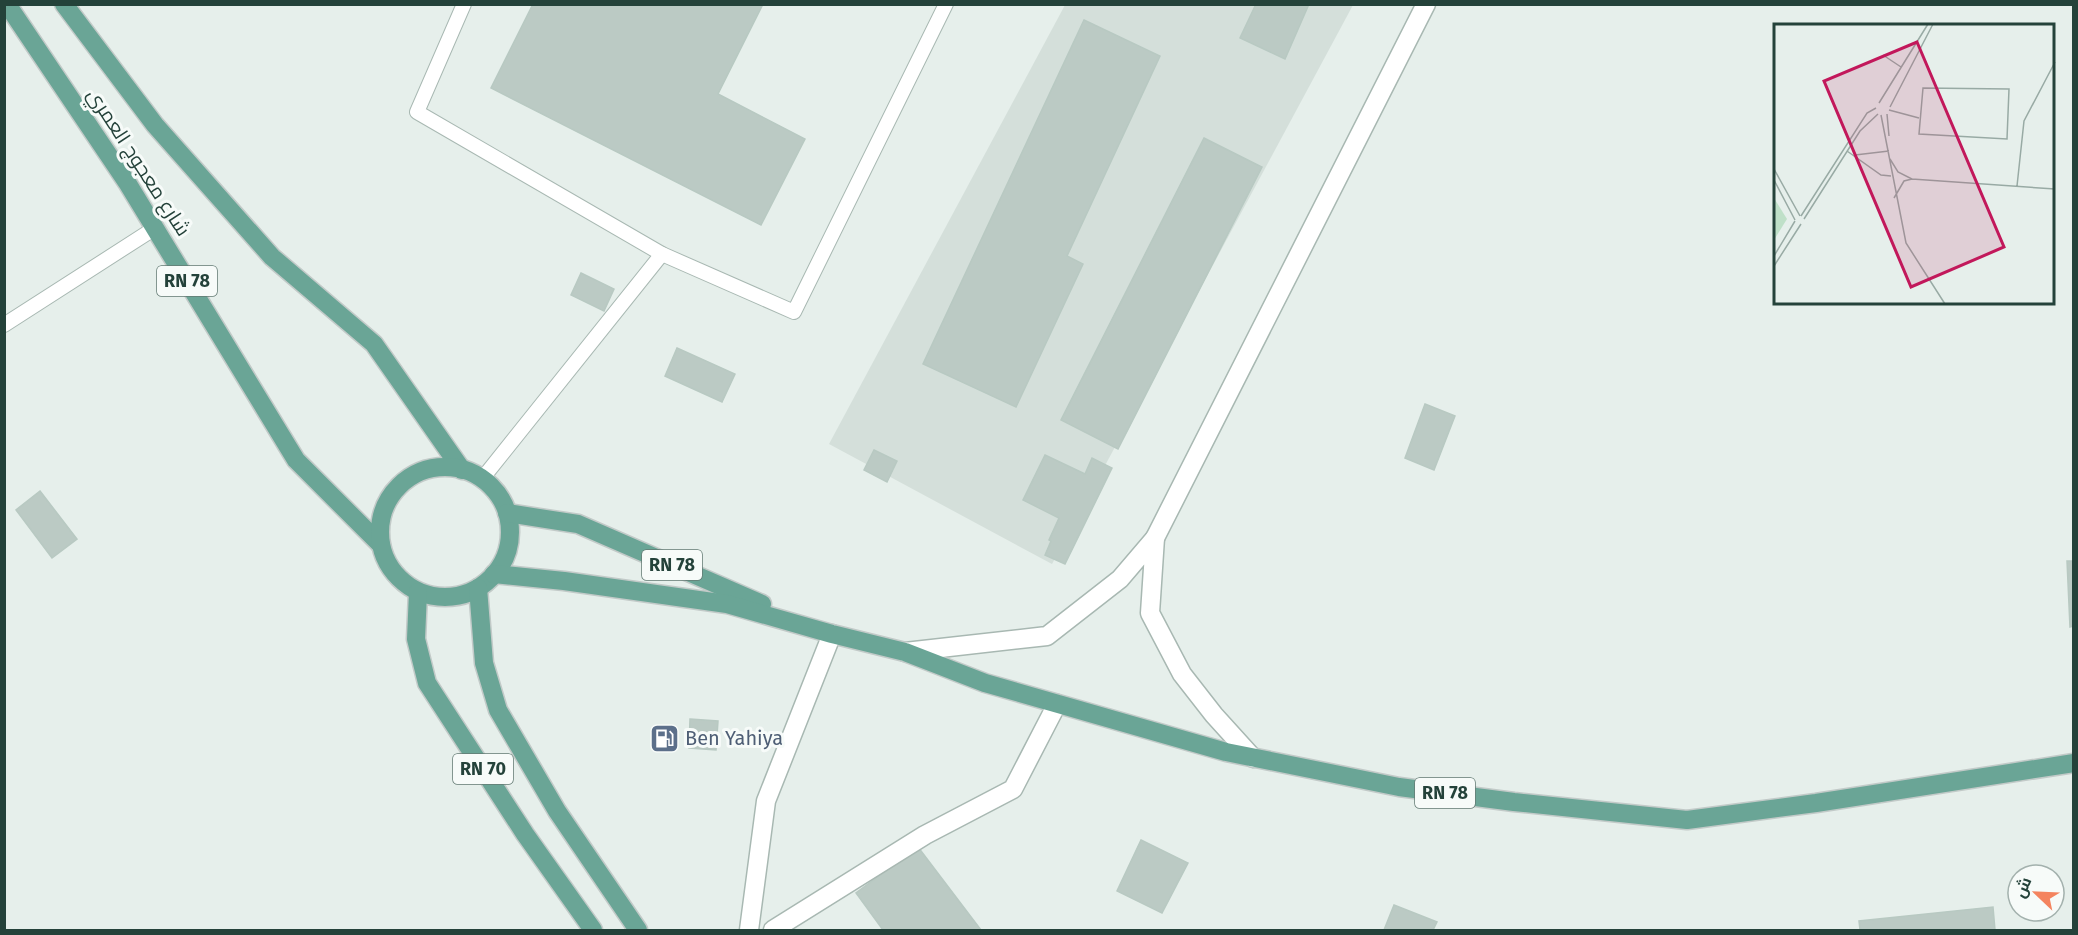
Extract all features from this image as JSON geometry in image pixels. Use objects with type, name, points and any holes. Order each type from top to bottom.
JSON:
[{"type":"main road","name":"شارع معجوج العمري","points":[[7,4],[128,184],[296,460],[381,545]]},
{"type":"main road","name":"شارع معجوج العمري","points":[[64,4],[155,125],[272,257],[374,344],[462,470]]},
{"type":"main road","points":[[440,467],[462,470],[482,479],[498,494],[507,513],[510,535],[505,556],[494,574],[478,588],[459,596],[438,597],[418,592],[401,581],[388,564],[381,545],[381,523],[387,502],[401,485],[419,472],[440,467]]},
{"type":"main road","name":"RN 78","points":[[507,513],[578,524],[832,634]]},
{"type":"main road","name":"RN 78","points":[[494,574],[564,581],[728,604],[905,652],[985,683],[1226,752],[1399,787],[1514,802],[1688,820],[1816,803],[2073,763]]},
{"type":"main road","points":[[478,588],[484,663],[498,710],[557,811],[638,930]]},
{"type":"main road","name":"RN 70","points":[[418,592],[416,639],[428,683],[525,834],[594,930]]},
{"type":"street","points":[[905,652],[1047,636],[1120,579],[1155,538],[1426,4]]},
{"type":"street","points":[[1155,538],[1150,613],[1182,674],[1214,715],[1253,758]]},
{"type":"street","points":[[749,930],[766,801],[832,634]]},
{"type":"street","points":[[773,930],[925,835],[1013,789],[1057,704]]},
{"type":"lane","points":[[464,4],[417,112],[662,254],[794,312],[946,4]]},
{"type":"lane","points":[[4,325],[155,228]]},
{"type":"lane","points":[[482,479],[662,254]]},
{"type":"shaded area","points":[[1065,5],[1353,5],[1052,564],[829,444]]},
{"type":"building","points":[[533,4],[763,4],[718,94],[805,139],[761,225],[491,88]]},
{"type":"building","points":[[1256,4],[1309,4],[1285,59],[1240,38]]},
{"type":"building","points":[[1084,20],[1160,56],[1067,256],[1083,264],[1016,407],[923,364]]},
{"type":"building","points":[[1204,138],[1262,167],[1118,449],[1061,420]]},
{"type":"building","points":[[581,273],[614,289],[604,311],[571,295]]},
{"type":"building","points":[[677,348],[735,374],[722,402],[665,376]]},
{"type":"building","points":[[1425,404],[1455,416],[1434,470],[1405,458]]},
{"type":"building","points":[[874,450],[897,461],[887,482],[864,470]]},
{"type":"building","points":[[1045,455],[1085,474],[1092,458],[1112,468],[1065,564],[1045,555],[1059,518],[1023,500]]},
{"type":"building","points":[[40,491],[77,539],[52,558],[16,510]]},
{"type":"building","points":[[2067,561],[2074,561],[2074,626],[2070,627]]},
{"type":"building","points":[[690,719],[718,721],[716,750],[689,748]]},
{"type":"building","points":[[1141,840],[1188,863],[1162,913],[1117,891]]},
{"type":"building","points":[[918,847],[981,930],[883,930],[856,893]]},
{"type":"building","points":[[1394,905],[1437,922],[1433,930],[1384,930]]},
{"type":"building","points":[[1993,907],[1995,930],[1860,930],[1859,921]]},
{"type":"place","name":"Ben Yahiya","points":[[664,738]]}]
